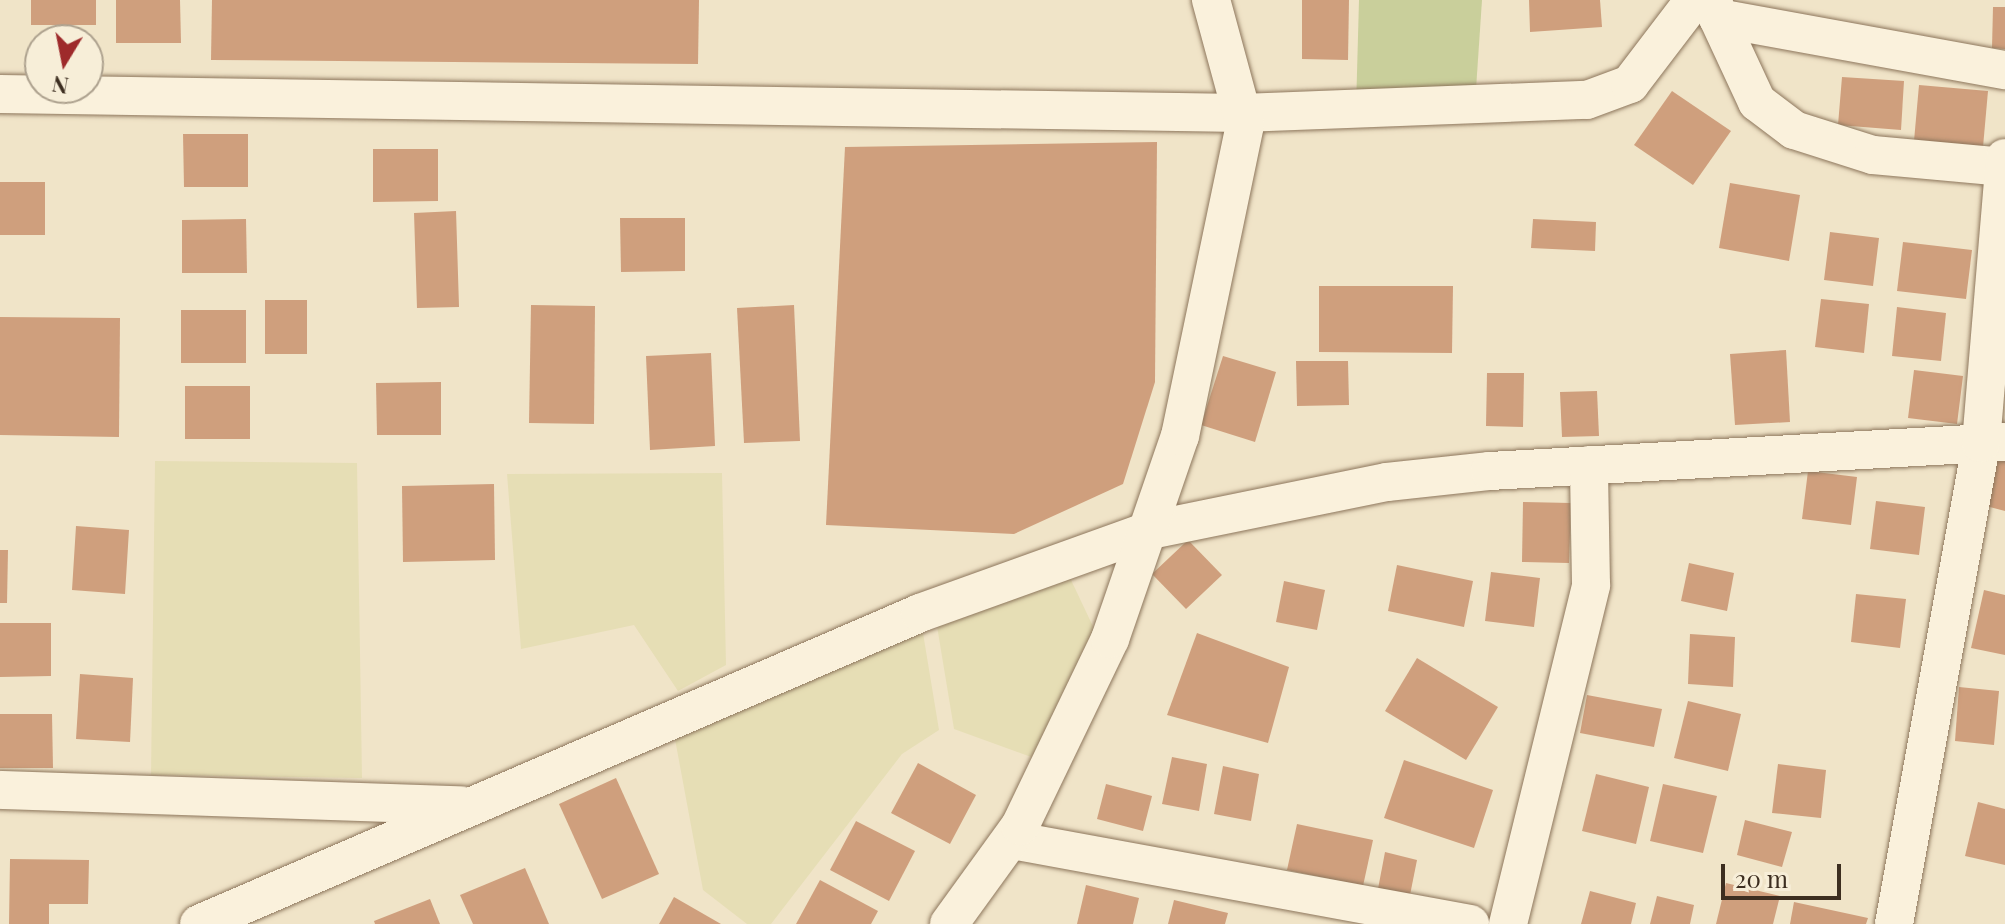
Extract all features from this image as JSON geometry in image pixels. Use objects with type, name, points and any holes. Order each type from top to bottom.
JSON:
[{"type":"street","points":[[949,924],[1012,840],[1110,639],[1151,530],[1180,436],[1245,125],[1211,0]]},
{"type":"street","points":[[0,94],[1242,113],[1587,100],[1630,84],[1708,6]]},
{"type":"street","points":[[1708,6],[2005,70]]},
{"type":"street","points":[[1708,6],[1757,102],[1794,130],[1873,155],[2004,162],[1993,442],[1894,924]]},
{"type":"street","points":[[199,924],[920,613],[1151,530],[1387,482],[1589,465],[1993,442]]},
{"type":"street","points":[[1508,924],[1591,585],[1589,465]]},
{"type":"street","points":[[0,790],[472,805]]},
{"type":"street","points":[[1012,840],[1470,924]]},
{"type":"shaded area","points":[[155,461],[357,463],[362,778],[151,775]]},
{"type":"shaded area","points":[[722,473],[726,665],[678,691],[634,625],[521,649],[507,474]]},
{"type":"shaded area","points":[[1063,563],[1098,637],[1037,759],[954,729],[935,614]]},
{"type":"shaded area","points":[[921,621],[939,730],[902,754],[771,924],[747,924],[703,890],[672,723]]},
{"type":"green space","points":[[1359,0],[1482,0],[1475,104],[1356,109]]},
{"type":"building","points":[[31,0],[96,0],[96,24],[31,24]]},
{"type":"building","points":[[116,0],[180,0],[181,43],[116,43]]},
{"type":"building","points":[[212,0],[699,0],[698,64],[211,60]]},
{"type":"building","points":[[1302,0],[1349,0],[1348,60],[1302,59]]},
{"type":"building","points":[[1529,0],[1600,0],[1602,27],[1530,32]]},
{"type":"building","points":[[1993,7],[2005,7],[2005,49],[1992,48]]},
{"type":"building","points":[[1842,77],[1904,81],[1901,130],[1838,125]]},
{"type":"building","points":[[1919,85],[1988,91],[1983,147],[1914,141]]},
{"type":"building","points":[[1672,91],[1731,131],[1693,185],[1634,145]]},
{"type":"building","points":[[183,134],[248,134],[248,187],[184,187]]},
{"type":"building","points":[[1157,142],[1155,382],[1123,484],[1014,534],[826,525],[845,147]]},
{"type":"building","points":[[373,149],[438,149],[438,201],[373,202]]},
{"type":"building","points":[[0,182],[45,182],[45,235],[0,235]]},
{"type":"building","points":[[1730,183],[1800,195],[1789,261],[1719,248]]},
{"type":"building","points":[[456,211],[459,307],[417,308],[414,213]]},
{"type":"building","points":[[620,218],[685,218],[685,271],[621,272]]},
{"type":"building","points":[[246,219],[247,273],[182,273],[182,220]]},
{"type":"building","points":[[1533,219],[1596,222],[1595,251],[1531,248]]},
{"type":"building","points":[[1830,232],[1879,238],[1873,286],[1824,280]]},
{"type":"building","points":[[1903,242],[1972,250],[1966,299],[1897,291]]},
{"type":"building","points":[[1319,286],[1453,286],[1452,353],[1319,352]]},
{"type":"building","points":[[1821,299],[1869,304],[1864,353],[1815,347]]},
{"type":"building","points":[[265,300],[307,300],[307,354],[265,354]]},
{"type":"building","points":[[531,305],[595,306],[594,424],[529,423]]},
{"type":"building","points":[[794,305],[800,441],[744,443],[737,308]]},
{"type":"building","points":[[1897,307],[1946,313],[1941,361],[1892,356]]},
{"type":"building","points":[[181,310],[246,310],[246,363],[181,363]]},
{"type":"building","points":[[0,317],[120,318],[119,437],[0,435]]},
{"type":"building","points":[[1786,350],[1790,422],[1735,425],[1730,354]]},
{"type":"building","points":[[711,353],[715,446],[650,450],[646,356]]},
{"type":"building","points":[[1223,356],[1276,372],[1255,442],[1201,425]]},
{"type":"building","points":[[1296,361],[1348,361],[1349,405],[1297,406]]},
{"type":"building","points":[[1914,370],[1963,376],[1957,424],[1908,418]]},
{"type":"building","points":[[1487,373],[1524,373],[1523,427],[1486,426]]},
{"type":"building","points":[[441,382],[441,435],[377,435],[376,383]]},
{"type":"building","points":[[185,386],[250,386],[250,439],[185,439]]},
{"type":"building","points":[[1597,391],[1599,436],[1562,437],[1560,392]]},
{"type":"building","points":[[1999,452],[2005,454],[2005,511],[1986,506]]},
{"type":"building","points":[[1808,471],[1857,477],[1851,525],[1802,519]]},
{"type":"building","points":[[494,484],[495,560],[403,562],[402,486]]},
{"type":"building","points":[[1876,501],[1925,507],[1919,555],[1870,549]]},
{"type":"building","points":[[1523,502],[1571,503],[1569,563],[1522,562]]},
{"type":"building","points":[[76,526],[129,530],[125,594],[72,590]]},
{"type":"building","points":[[1188,540],[1222,575],[1186,609],[1152,574]]},
{"type":"building","points":[[0,550],[8,550],[7,603],[0,603]]},
{"type":"building","points":[[1689,563],[1734,573],[1727,611],[1681,601]]},
{"type":"building","points":[[1397,565],[1473,581],[1464,627],[1388,611]]},
{"type":"building","points":[[1491,572],[1540,578],[1534,627],[1485,621]]},
{"type":"building","points":[[1284,581],[1325,590],[1317,630],[1276,622]]},
{"type":"building","points":[[1984,590],[2005,595],[2005,655],[1971,648]]},
{"type":"building","points":[[1856,594],[1906,599],[1900,648],[1851,642]]},
{"type":"building","points":[[0,623],[51,623],[51,676],[0,677]]},
{"type":"building","points":[[1197,633],[1289,667],[1268,743],[1167,715]]},
{"type":"building","points":[[1690,634],[1735,637],[1733,687],[1688,684]]},
{"type":"building","points":[[1417,658],[1498,707],[1466,760],[1385,711]]},
{"type":"building","points":[[80,674],[133,678],[130,742],[76,739]]},
{"type":"building","points":[[1959,687],[1999,691],[1994,745],[1955,741]]},
{"type":"building","points":[[1587,695],[1662,709],[1654,747],[1580,733]]},
{"type":"building","points":[[1688,701],[1741,714],[1728,771],[1674,758]]},
{"type":"building","points":[[0,714],[52,714],[53,768],[0,768]]},
{"type":"building","points":[[1172,757],[1207,764],[1199,811],[1162,804]]},
{"type":"building","points":[[1404,760],[1493,790],[1474,848],[1384,818]]},
{"type":"building","points":[[918,763],[976,795],[950,844],[891,813]]},
{"type":"building","points":[[1778,764],[1826,770],[1821,818],[1772,813]]},
{"type":"building","points":[[1223,766],[1259,774],[1251,821],[1214,814]]},
{"type":"building","points":[[1596,774],[1649,787],[1636,844],[1582,831]]},
{"type":"building","points":[[616,778],[659,874],[602,899],[559,804]]},
{"type":"building","points":[[1106,784],[1152,796],[1143,831],[1097,819]]},
{"type":"building","points":[[1663,784],[1717,796],[1703,853],[1650,841]]},
{"type":"building","points":[[1978,802],[2005,809],[2005,865],[1965,856]]},
{"type":"building","points":[[1745,820],[1792,832],[1782,867],[1737,855]]},
{"type":"building","points":[[856,821],[915,851],[889,901],[830,870]]},
{"type":"building","points":[[1297,824],[1373,840],[1363,886],[1287,870]]},
{"type":"building","points":[[1385,852],[1417,860],[1410,895],[1378,889]]},
{"type":"building","points":[[10,859],[89,860],[88,904],[49,904],[49,924],[9,924]]},
{"type":"building","points":[[525,868],[549,924],[473,924],[460,895]]},
{"type":"building","points":[[820,880],[878,911],[871,924],[796,924]]},
{"type":"building","points":[[1726,883],[1780,896],[1773,924],[1716,924]]},
{"type":"building","points":[[1086,885],[1139,898],[1133,924],[1077,924]]},
{"type":"building","points":[[1590,891],[1636,903],[1631,924],[1581,924]]},
{"type":"building","points":[[1657,896],[1694,905],[1690,924],[1650,924]]},
{"type":"building","points":[[674,897],[721,924],[659,924]]},
{"type":"building","points":[[430,899],[440,924],[375,924],[374,921]]},
{"type":"building","points":[[1174,900],[1228,913],[1225,924],[1168,924]]},
{"type":"building","points":[[1794,902],[1868,918],[1866,924],[1790,924]]}]
